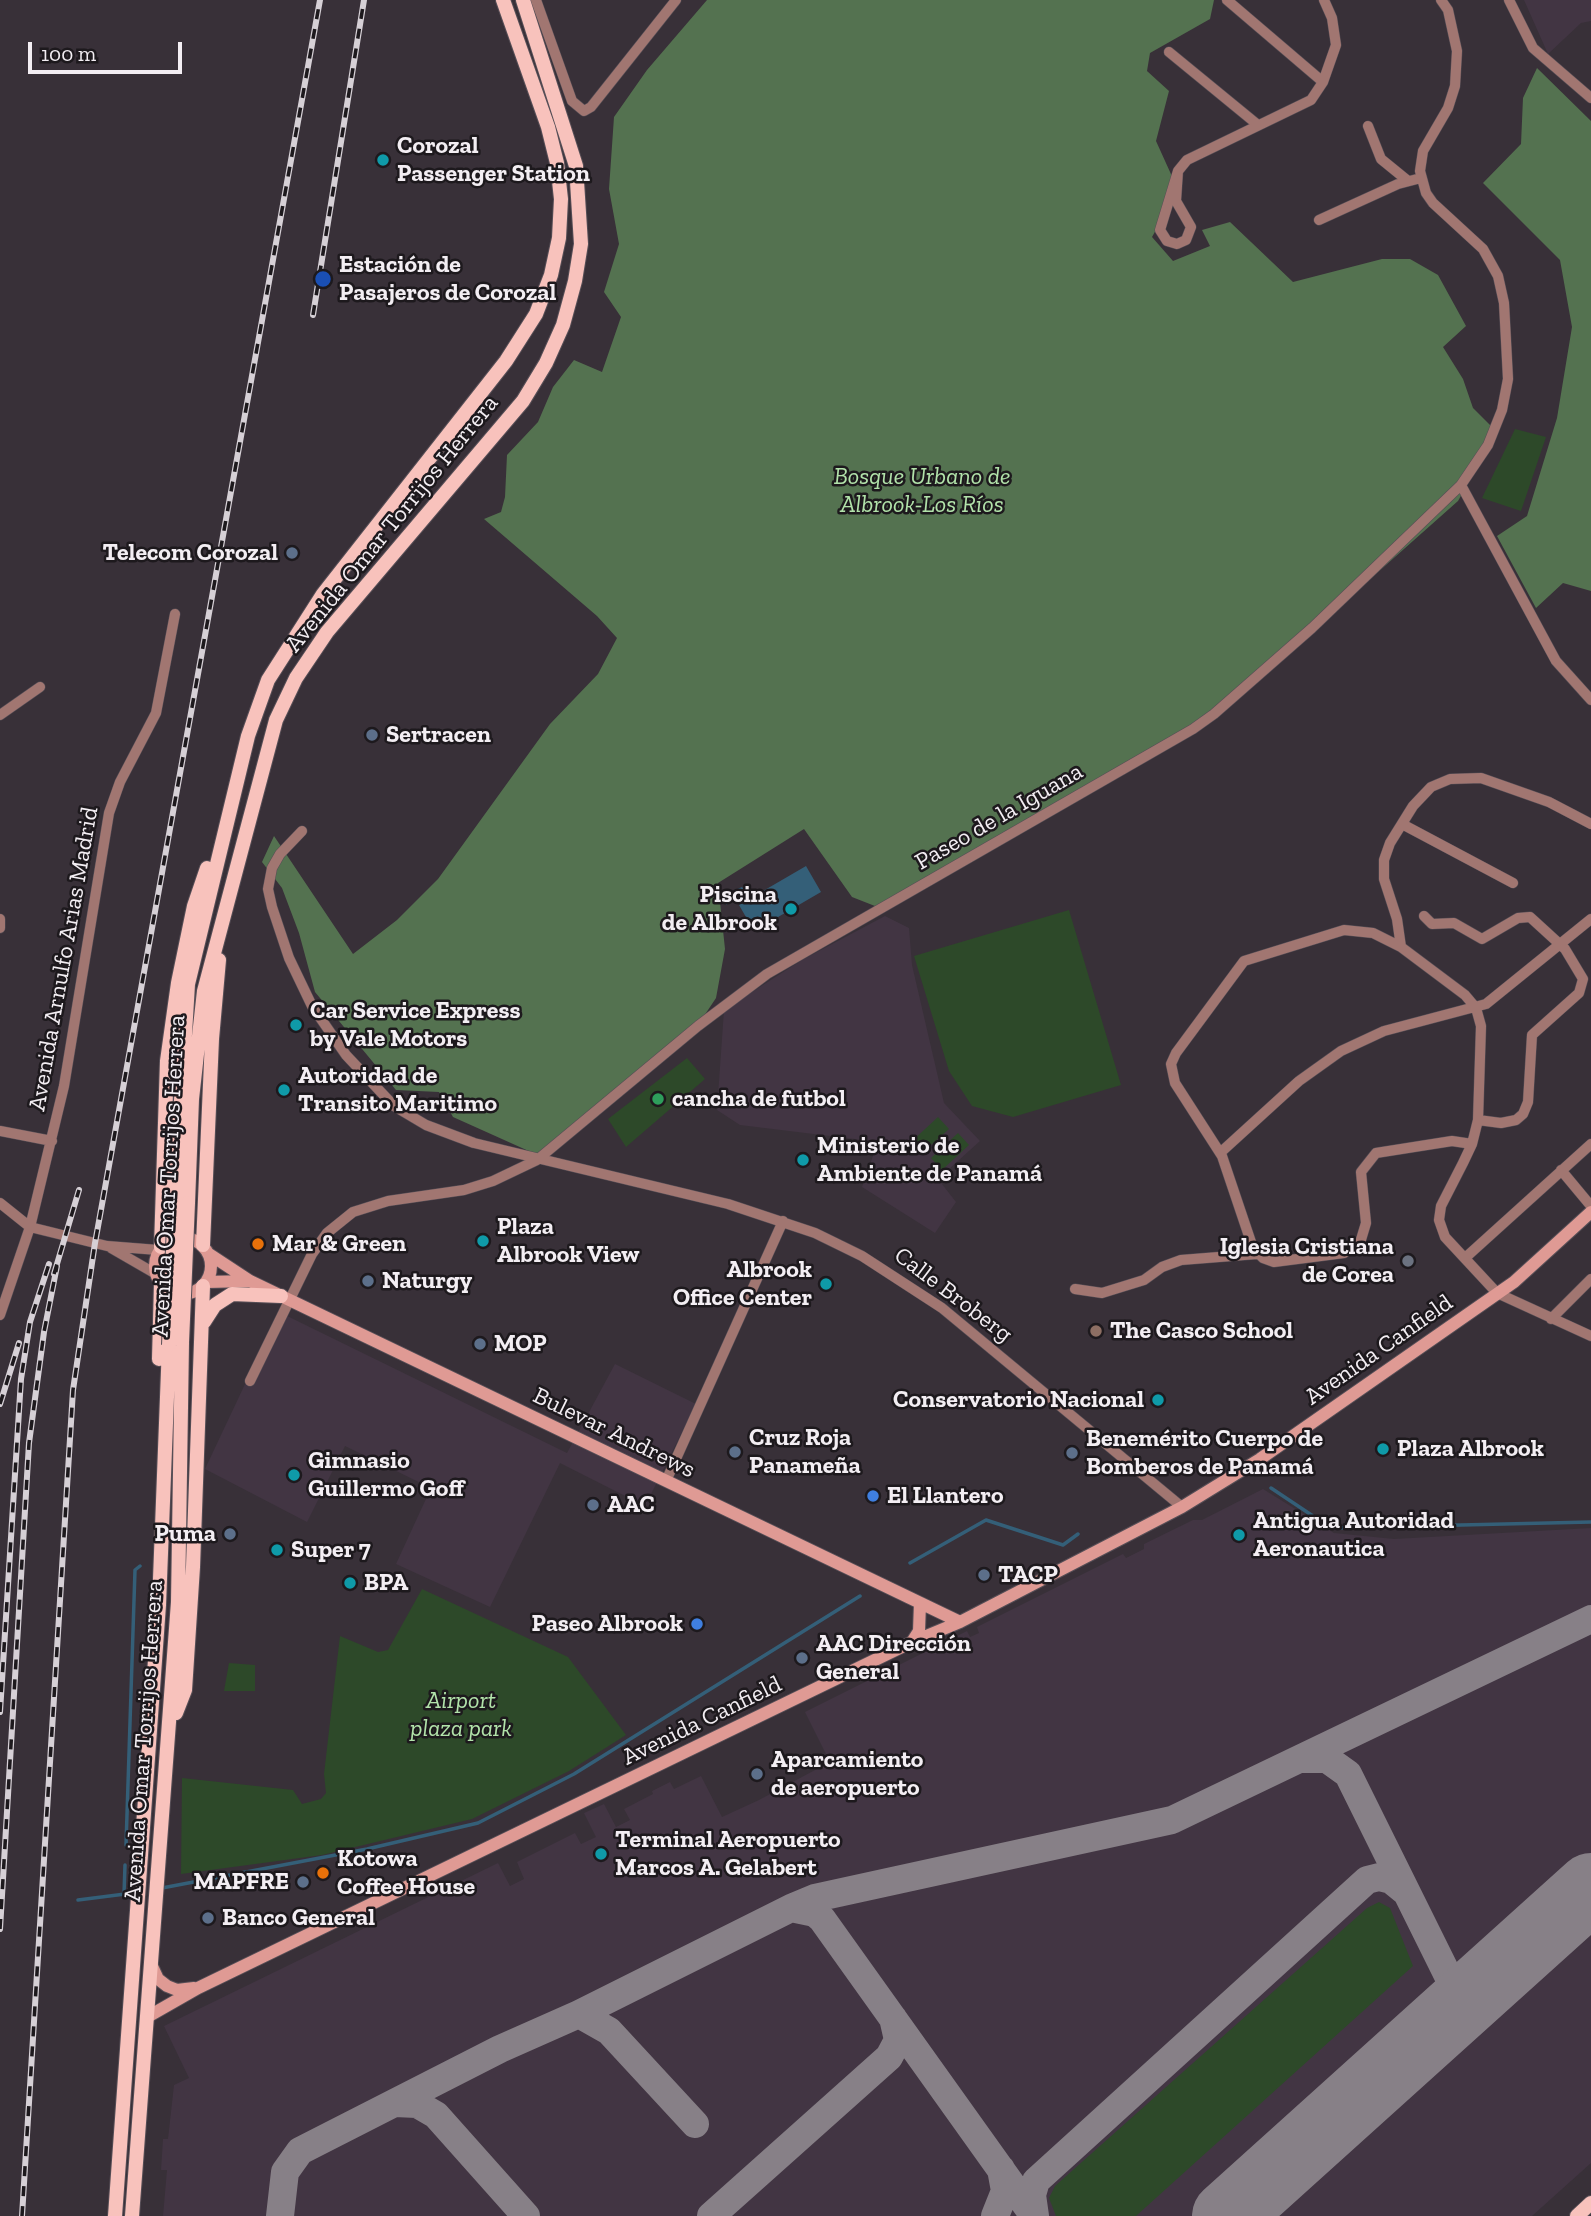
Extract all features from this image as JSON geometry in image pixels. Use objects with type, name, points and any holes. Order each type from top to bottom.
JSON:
[{"type":"main road","name":"Avenida Omar Torrijos Herrera","points":[[115,2216],[154,1669],[188,984],[248,736],[268,680],[323,594],[506,361],[536,314],[551,275],[559,238],[561,199],[557,163],[548,127],[503,0]]},
{"type":"main road","name":"Avenida Omar Torrijos Herrera","points":[[176,1199],[192,1099],[204,991],[276,720],[296,678],[327,632],[523,401],[546,363],[563,325],[575,281],[581,244],[580,203],[566,129],[523,0]]},
{"type":"main road","points":[[170,1731],[185,1690],[193,1567],[200,1343],[205,1284],[211,1270],[206,1250],[205,1196],[212,1039],[229,890]]},
{"type":"main road","points":[[176,1199],[172,1208],[184,1212],[199,1207],[205,1196]]},
{"type":"main road","points":[[170,1344],[158,1279],[160,1249],[176,1199]]},
{"type":"main road","name":"Avenida Canfield","points":[[149,2016],[198,1988],[912,1642],[960,1622],[1182,1507],[1260,1459],[1497,1293],[1527,1271],[1591,1212]]},
{"type":"main road","points":[[160,1249],[177,1237],[187,1237],[206,1250]]},
{"type":"main road","name":"Bulevar Andrews","points":[[206,1250],[250,1282],[960,1622]]},
{"type":"main road","points":[[158,1279],[182,1294],[205,1284]]},
{"type":"main road","name":"Bulevar Andrews","points":[[205,1284],[250,1282]]},
{"type":"main road","points":[[202,1326],[212,1308],[227,1296],[240,1293],[285,1298]]},
{"type":"main road","points":[[170,1344],[168,1331],[180,1328],[194,1333],[200,1343]]},
{"type":"main road","name":"Avenida Omar Torrijos Herrera","points":[[132,2216],[170,1731],[179,1576],[170,1344]]},
{"type":"main road","points":[[912,1642],[919,1631],[920,1603]]},
{"type":"main road","points":[[151,1964],[158,1979],[166,1986],[182,1990],[198,1988]]},
{"type":"main road","points":[[1577,2216],[1591,2203]]},
{"type":"street","points":[[536,0],[572,101],[584,111],[591,107],[676,0]]},
{"type":"street","points":[[1227,0],[1323,82]]},
{"type":"street","points":[[1178,171],[1177,201],[1191,227],[1186,240],[1177,243],[1167,241],[1160,230],[1178,171],[1187,160],[1311,100],[1323,82],[1336,46],[1332,18],[1324,0]]},
{"type":"street","points":[[1319,220],[1408,181],[1421,178],[1423,151],[1448,108],[1455,86],[1455,37],[1448,10],[1441,0]]},
{"type":"street","points":[[1509,0],[1533,48],[1591,98]]},
{"type":"street","points":[[1169,52],[1258,125]]},
{"type":"street","points":[[1368,126],[1381,159],[1408,181]]},
{"type":"street","name":"Paseo de la Iguana","points":[[250,1381],[285,1298],[323,1238],[352,1212],[388,1201],[464,1190],[493,1181],[537,1160],[698,1026],[767,974],[1204,721],[1242,692],[1312,628],[1461,485],[1488,445],[1506,399],[1508,379],[1503,293],[1488,256],[1433,204],[1421,178]]},
{"type":"street","points":[[1461,485],[1552,654],[1566,675],[1591,700]]},
{"type":"street","name":"Avenida Arnulfo Arias Madrid","points":[[0,1315],[30,1227],[67,1073],[109,813],[120,782],[156,713],[175,614]]},
{"type":"street","points":[[0,715],[40,687]]},
{"type":"street","points":[[1401,947],[1397,919],[1383,871],[1386,854],[1419,798],[1431,787],[1464,776],[1485,779],[1549,802],[1591,824]]},
{"type":"street","points":[[1402,824],[1513,883]]},
{"type":"street","name":"Calle Broberg","points":[[302,831],[276,860],[268,889],[285,945],[303,988],[346,1055],[394,1106],[419,1122],[474,1143],[728,1204],[783,1221],[853,1251],[917,1289],[1182,1507]]},
{"type":"street","points":[[1424,916],[1432,924],[1454,923],[1482,939],[1518,918],[1530,917],[1560,945],[1587,984],[1532,1035],[1528,1102],[1523,1114],[1508,1122],[1478,1120]]},
{"type":"street","points":[[0,919],[0,928]]},
{"type":"street","points":[[1220,1153],[1299,1081],[1340,1051],[1402,1025],[1486,1004],[1591,919]]},
{"type":"street","points":[[1472,1144],[1452,1141],[1391,1148],[1371,1156],[1360,1178],[1365,1231],[1360,1242],[1351,1250],[1280,1263],[1268,1261],[1257,1254],[1250,1242],[1220,1153],[1175,1083],[1171,1069],[1176,1053],[1238,966],[1250,958],[1344,930],[1374,933],[1401,947],[1465,995],[1476,1008],[1481,1038],[1478,1120],[1472,1144],[1439,1213],[1445,1237],[1497,1293],[1591,1336]]},
{"type":"street","points":[[0,1131],[52,1141]]},
{"type":"street","points":[[1465,1258],[1591,1144]]},
{"type":"street","points":[[1562,1170],[1591,1206]]},
{"type":"street","points":[[0,1203],[30,1227],[107,1246],[160,1249]]},
{"type":"street","points":[[666,1481],[783,1221]]},
{"type":"street","points":[[107,1246],[158,1279]]},
{"type":"street","points":[[1075,1289],[1102,1293],[1144,1280],[1174,1262],[1257,1254]]},
{"type":"street","points":[[1552,1319],[1591,1279]]},
{"type":"shaded area","points":[[1524,0],[1591,0],[1591,21],[1581,23],[1548,54]]},
{"type":"shaded area","points":[[885,916],[909,928],[912,965],[944,1103],[980,1141],[938,1179],[956,1202],[935,1233],[862,1187],[874,1153],[871,1141],[740,1125],[717,1110],[724,1010],[802,960]]},
{"type":"shaded area","points":[[279,1312],[567,1453],[615,1364],[696,1404],[645,1506],[560,1463],[490,1607],[396,1564],[431,1488],[345,1446],[307,1522],[205,1469]]},
{"type":"shaded area","points":[[1263,1489],[1334,1533],[1394,1539],[1591,1528],[1591,2163],[1532,2216],[163,2216],[167,2170],[161,2170],[163,2139],[168,2139],[174,2085],[189,2078],[164,2026],[498,1863],[510,1886],[524,1879],[517,1862],[575,1833],[581,1844],[596,1837],[584,1813],[604,1804],[616,1827],[630,1820],[624,1809],[653,1794],[652,1791],[670,1782],[674,1789],[701,1776],[722,1817],[759,1800],[830,1762],[805,1712],[967,1631],[970,1637],[979,1633],[977,1627],[1123,1554],[1126,1558],[1144,1549],[1144,1544],[1193,1520],[1202,1520]]},
{"type":"green space","name":"Bosque Urbano de Albrook-Los Ríos","points":[[707,0],[1214,0],[1210,19],[1150,53],[1147,71],[1169,91],[1156,141],[1175,183],[1165,214],[1152,237],[1173,261],[1210,246],[1202,230],[1230,222],[1293,282],[1382,259],[1410,259],[1438,275],[1466,326],[1443,347],[1463,379],[1473,408],[1497,432],[1458,501],[1324,620],[1197,725],[880,908],[852,897],[804,829],[718,883],[725,949],[716,998],[696,1028],[640,1081],[542,1157],[453,1117],[439,1092],[396,1090],[315,992],[299,933],[282,888],[262,862],[274,836],[353,954],[397,920],[438,879],[550,724],[598,674],[617,638],[597,616],[484,519],[501,512],[505,497],[507,455],[538,422],[553,387],[574,360],[602,372],[621,317],[604,292],[619,244],[609,189],[614,117],[647,70]]},
{"type":"green space","points":[[1537,68],[1591,121],[1591,591],[1563,583],[1536,608],[1497,536],[1527,516],[1557,418],[1572,327],[1560,260],[1483,183],[1521,144],[1523,98]]},
{"type":"green space","points":[[1515,429],[1546,437],[1521,511],[1482,498]]},
{"type":"green space","points":[[1069,910],[1121,1085],[1013,1117],[972,1106],[949,1071],[914,956]]},
{"type":"green space","name":"cancha de futbol","points":[[687,1058],[705,1079],[626,1147],[608,1119]]},
{"type":"green space","points":[[938,1117],[949,1129],[922,1153],[911,1142]]},
{"type":"green space","points":[[958,1133],[969,1145],[942,1170],[931,1158]]},
{"type":"green space","name":"Airport plaza park","points":[[422,1589],[568,1657],[626,1735],[569,1771],[472,1819],[322,1855],[181,1874],[182,1778],[293,1790],[302,1804],[321,1799],[326,1793],[324,1774],[340,1636],[378,1652],[388,1650]]},
{"type":"green space","points":[[229,1663],[255,1665],[255,1691],[224,1691]]},
{"type":"green space","points":[[1379,1902],[1390,1908],[1413,1966],[1136,2216],[1056,2216],[1049,2198],[1055,2186],[1367,1908]]},
{"type":"water","points":[[806,866],[821,892],[754,931],[739,905]]},
{"type":"water","points":[[742,887],[746,893],[726,905],[723,895]]},
{"type":"waterway","points":[[1271,1488],[1331,1528],[1591,1522]]},
{"type":"waterway","points":[[910,1563],[986,1520],[1063,1545],[1078,1534]]},
{"type":"waterway","points":[[126,1845],[135,1570],[140,1566]]},
{"type":"waterway","points":[[162,1888],[367,1849],[478,1823],[574,1774],[860,1596]]},
{"type":"waterway","points":[[124,1894],[125,1865]]},
{"type":"waterway","points":[[78,1900],[133,1893]]},
{"type":"taxiway","points":[[280,2216],[285,2172],[300,2151],[500,2049],[579,2014],[791,1908],[815,1898],[1172,1820],[1591,1619]]},
{"type":"taxiway","points":[[1302,1759],[1327,1759],[1348,1774],[1462,2004]]},
{"type":"taxiway","points":[[1035,2216],[1032,2195],[1036,2181],[1367,1880],[1379,1877],[1391,1880],[1407,1893]]},
{"type":"taxiway","points":[[791,1908],[815,1913],[822,1919],[1034,2216]]},
{"type":"taxiway","points":[[579,2014],[609,2031],[695,2124]]},
{"type":"taxiway","points":[[711,2216],[889,2057],[898,2040],[893,2018]]},
{"type":"taxiway","points":[[395,2103],[417,2104],[436,2115],[526,2216]]},
{"type":"taxiway","points":[[995,2216],[1005,2191],[1001,2169]]},
{"type":"runway","points":[[1227,2216],[1591,1888]]},
{"type":"railway","points":[[22,2216],[73,1390],[95,1243],[320,0]]},
{"type":"railway","points":[[313,315],[364,0]]},
{"type":"railway","points":[[54,1274],[79,1190]]},
{"type":"railway","points":[[0,1712],[21,1379],[30,1322],[49,1264]]},
{"type":"railway","points":[[0,1929],[29,1443],[44,1332],[57,1266]]},
{"type":"railway","points":[[0,1404],[19,1343]]},
{"type":"place","name":"Corozal Passenger Station","points":[[383,160]]},
{"type":"place","name":"Estación de Pasajeros de Corozal","points":[[323,279]]},
{"type":"place","name":"Telecom Corozal","points":[[292,553]]},
{"type":"place","name":"Sertracen","points":[[372,735]]},
{"type":"place","name":"Piscina de Albrook","points":[[791,909]]},
{"type":"place","name":"Car Service Express by Vale Motors","points":[[296,1025]]},
{"type":"place","name":"Autoridad de Transito Maritimo","points":[[284,1090]]},
{"type":"place","name":"cancha de futbol","points":[[658,1099]]},
{"type":"place","name":"Ministerio de Ambiente de Panamá","points":[[803,1160]]},
{"type":"place","name":"Plaza Albrook View","points":[[483,1241]]},
{"type":"place","name":"Mar & Green","points":[[258,1244]]},
{"type":"place","name":"Iglesia Cristiana de Corea","points":[[1408,1261]]},
{"type":"place","name":"Naturgy","points":[[368,1281]]},
{"type":"place","name":"Albrook Office Center","points":[[826,1284]]},
{"type":"place","name":"The Casco School","points":[[1096,1331]]},
{"type":"place","name":"MOP","points":[[480,1344]]},
{"type":"place","name":"Conservatorio Nacional","points":[[1158,1400]]},
{"type":"place","name":"Plaza Albrook","points":[[1383,1449]]},
{"type":"place","name":"Cruz Roja Panameña","points":[[735,1452]]},
{"type":"place","name":"Benemérito Cuerpo de Bomberos de Panamá","points":[[1072,1453]]},
{"type":"place","name":"Gimnasio Guillermo Goff","points":[[294,1475]]},
{"type":"place","name":"El Llantero","points":[[873,1496]]},
{"type":"place","name":"AAC","points":[[593,1505]]},
{"type":"place","name":"Puma","points":[[230,1534]]},
{"type":"place","name":"Antigua Autoridad Aeronautica","points":[[1239,1535]]},
{"type":"place","name":"Super 7","points":[[277,1550]]},
{"type":"place","name":"TACP","points":[[984,1575]]},
{"type":"place","name":"BPA","points":[[350,1583]]},
{"type":"place","name":"Paseo Albrook","points":[[697,1624]]},
{"type":"place","name":"AAC Dirección General","points":[[802,1658]]},
{"type":"place","name":"Aparcamiento de aeropuerto","points":[[757,1774]]},
{"type":"place","name":"Terminal Aeropuerto Marcos A. Gelabert","points":[[601,1854]]},
{"type":"place","name":"Kotowa Coffee House","points":[[323,1873]]},
{"type":"place","name":"MAPFRE","points":[[303,1882]]},
{"type":"place","name":"Banco General","points":[[208,1918]]}]
